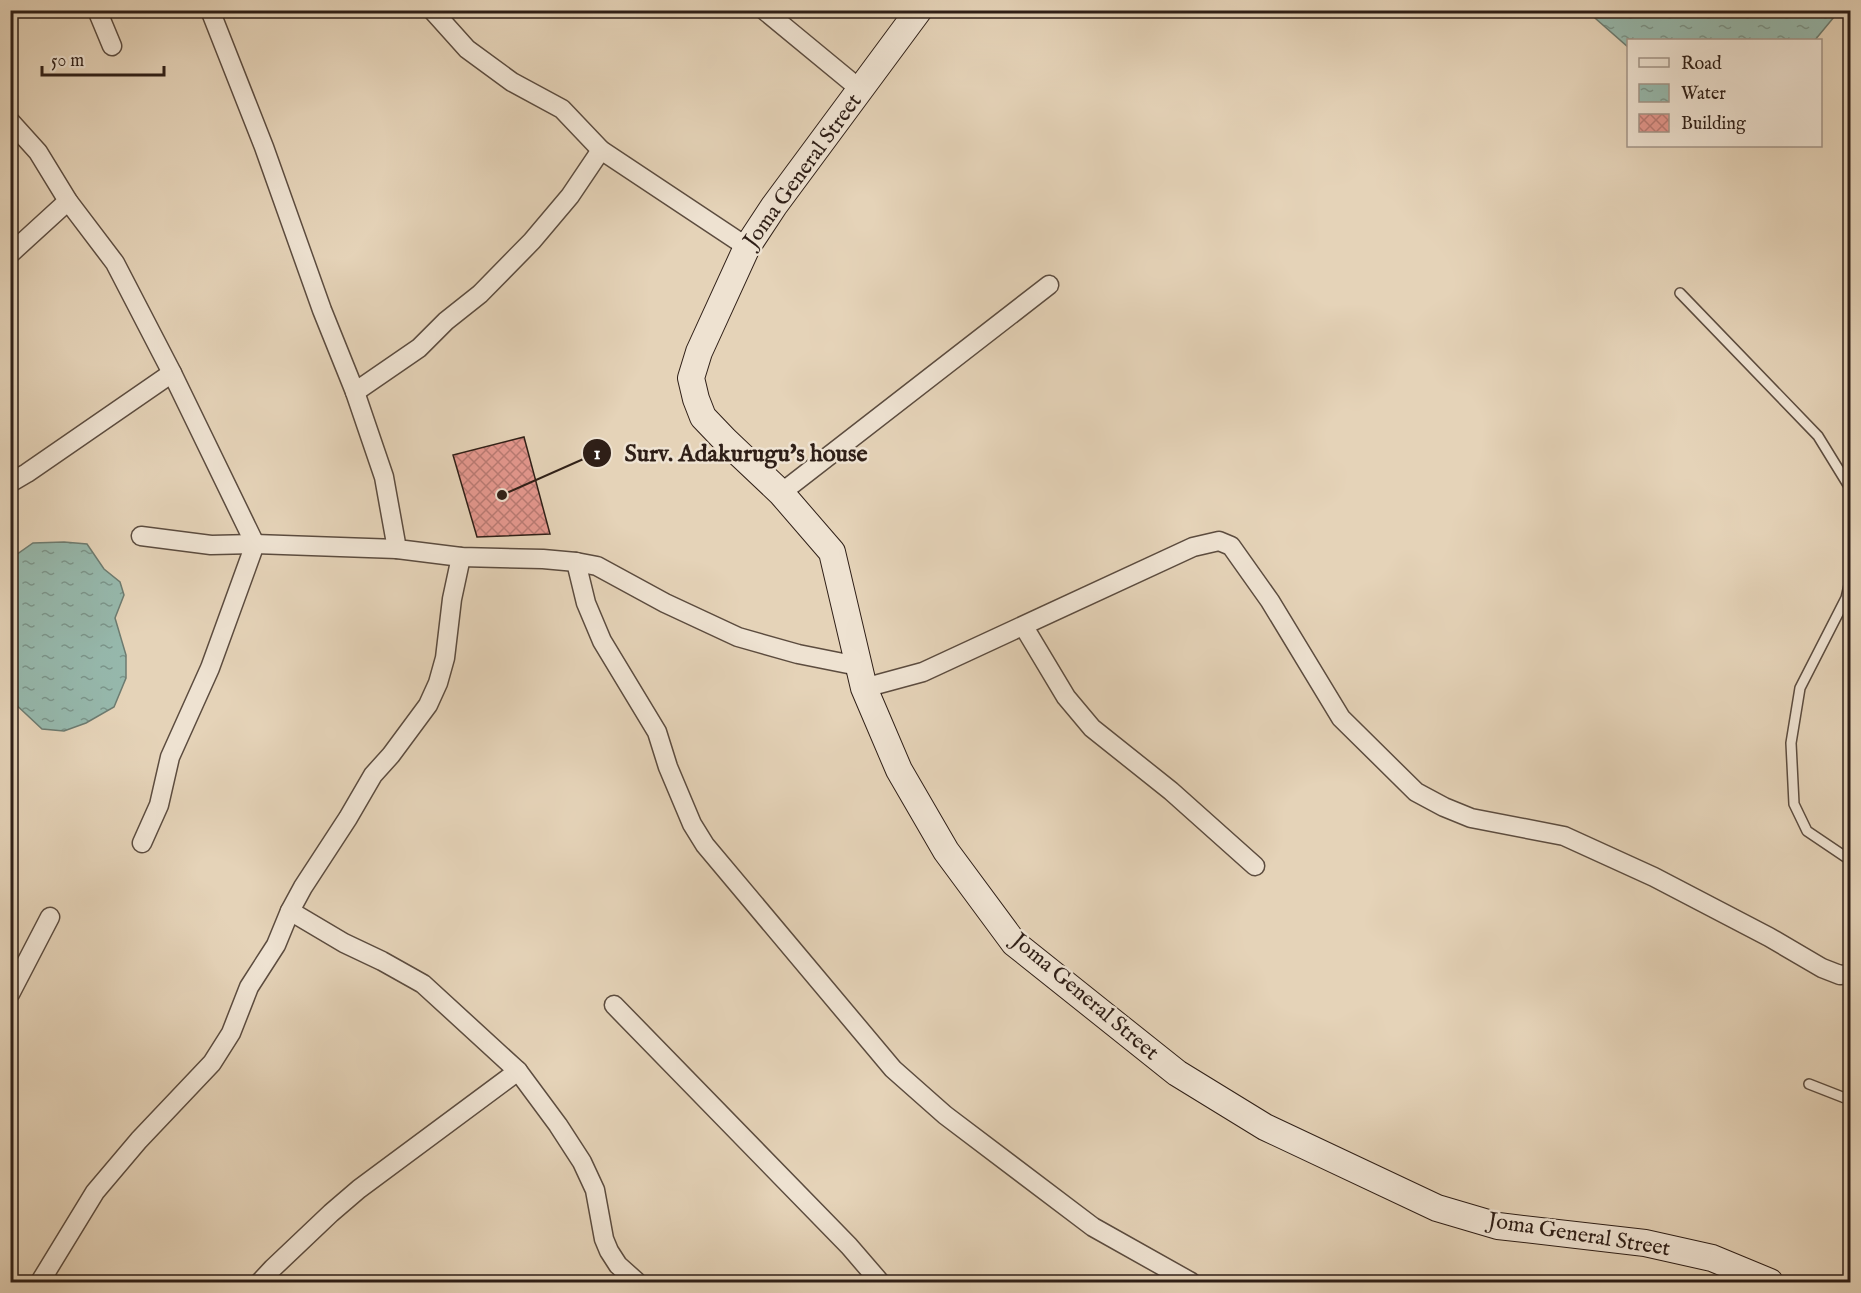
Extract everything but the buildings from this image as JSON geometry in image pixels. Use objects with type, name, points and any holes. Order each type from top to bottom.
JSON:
[{"type":"street","points":[[96,10],[112,46]]},
{"type":"street","points":[[210,10],[264,147],[322,310],[355,392],[384,477],[398,549]]},
{"type":"street","points":[[432,10],[467,49],[512,82],[562,109],[601,150],[747,247]]},
{"type":"street","points":[[764,10],[861,90]]},
{"type":"street","name":"Joma General Street","points":[[919,10],[774,206],[747,247],[699,352],[691,378],[703,417],[782,493],[832,552],[861,677],[899,771],[946,851],[1014,943],[1177,1073],[1265,1127],[1437,1208],[1498,1226],[1645,1243],[1712,1258],[1770,1282]]},
{"type":"street","points":[[10,121],[38,152],[68,201],[115,263],[172,373],[255,544],[210,668],[170,757],[159,805],[142,843]]},
{"type":"street","points":[[355,392],[419,348],[446,321],[480,294],[562,205],[601,150]]},
{"type":"street","points":[[10,254],[68,201]]},
{"type":"street","points":[[782,493],[1049,285]]},
{"type":"street","points":[[10,483],[172,373]]},
{"type":"street","points":[[141,536],[211,545],[255,544],[398,549],[461,557],[532,559],[597,566],[665,603],[738,637],[798,654],[861,677],[923,672],[1193,547],[1220,541],[1231,546],[1270,601],[1341,718],[1416,792],[1471,818],[1564,836],[1654,877],[1769,937],[1822,968],[1840,975],[1851,975]]},
{"type":"street","points":[[40,1282],[95,1192],[139,1140],[212,1063],[231,1033],[249,987],[276,945],[290,911],[373,775],[428,705],[438,683],[445,658],[452,599],[461,557]]},
{"type":"street","points":[[576,562],[586,603],[602,641],[657,732],[684,805],[701,838],[893,1069],[945,1115],[1093,1227],[1191,1282]]},
{"type":"street","points":[[1024,627],[1066,697],[1092,728],[1146,770],[1255,866]]},
{"type":"street","points":[[290,911],[344,943],[423,984],[518,1071],[582,1162],[596,1190],[604,1239],[609,1251],[618,1265],[637,1282]]},
{"type":"street","points":[[10,994],[50,917]]},
{"type":"street","points":[[614,1005],[849,1246],[880,1282]]},
{"type":"street","points":[[260,1282],[358,1189],[518,1071]]},
{"type":"lane","points":[[1680,293],[1818,436],[1851,488]]},
{"type":"lane","points":[[1851,581],[1846,598],[1800,688],[1791,743],[1794,804],[1807,831],[1851,860]]},
{"type":"lane","points":[[1809,1084],[1851,1100]]},
{"type":"water","points":[[1587,11],[1839,11],[1816,39],[1627,39],[1627,46]]},
{"type":"water","points":[[33,543],[87,544],[104,569],[120,582],[124,595],[115,618],[126,655],[126,678],[114,707],[86,723],[64,731],[42,729],[11,700],[10,587],[16,555]]},
{"type":"place","name":"Surv. Adakurugu's house","points":[[502,495]]}]
